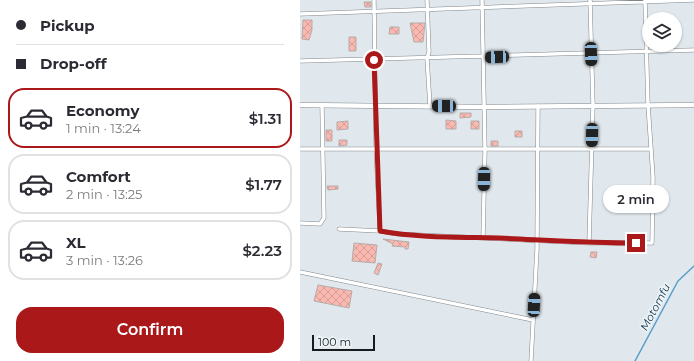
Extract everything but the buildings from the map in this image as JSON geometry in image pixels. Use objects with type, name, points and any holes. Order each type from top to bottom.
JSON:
[{"type":"street","points":[[374,0],[374,60],[377,106],[376,149],[380,231]]},
{"type":"street","points":[[427,0],[429,52],[426,58],[430,106]]},
{"type":"street","points":[[482,0],[485,107],[483,238]]},
{"type":"street","points":[[300,14],[428,11],[590,2],[694,0]]},
{"type":"street","points":[[645,1],[645,12]]},
{"type":"street","points":[[588,243],[593,106],[590,2]]},
{"type":"street","points":[[682,50],[694,50]]},
{"type":"street","points":[[300,61],[645,52],[650,149],[653,176],[652,243],[588,243],[398,234],[380,231],[339,229]]},
{"type":"street","points":[[300,105],[485,107],[694,105]]},
{"type":"street","points":[[300,222],[320,224],[324,218],[322,106]]},
{"type":"street","points":[[531,361],[537,240],[538,106]]},
{"type":"street","points":[[300,149],[650,149]]},
{"type":"street","points":[[300,272],[533,320]]},
{"type":"waterway","name":"Motomfu","points":[[635,361],[678,281],[694,266]]},
{"type":"route","points":[[374,60],[377,106],[376,149],[380,231],[398,234],[588,243],[636,243]]}]
